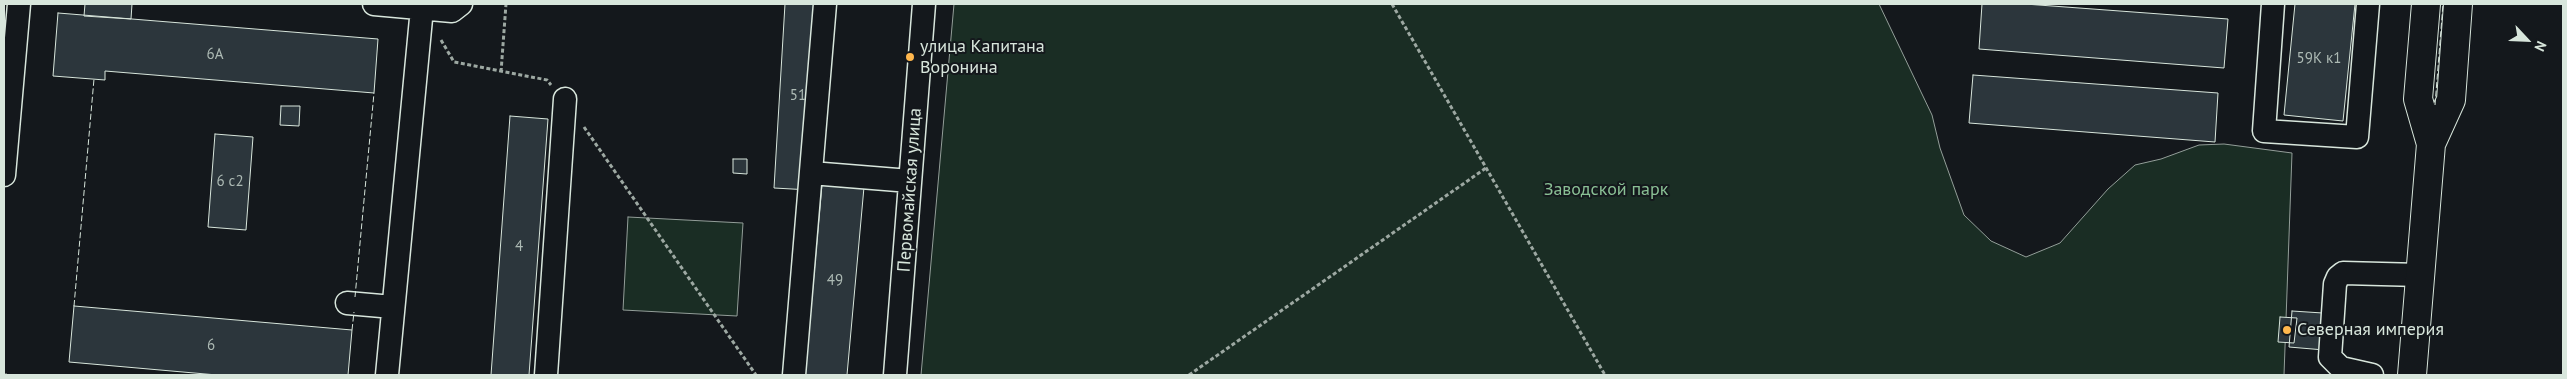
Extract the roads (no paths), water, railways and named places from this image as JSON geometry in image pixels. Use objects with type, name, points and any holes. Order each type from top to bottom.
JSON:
[{"type":"main road","points":[[2426,4],[2418,99],[2431,144]]},
{"type":"main road","points":[[2412,375],[2431,144],[2451,100],[2458,4]]},
{"type":"street","points":[[4,175],[19,4]]},
{"type":"street","points":[[374,4],[452,11],[460,4]]},
{"type":"street","points":[[794,375],[825,4]]},
{"type":"street","name":"Первомайская улица","points":[[895,375],[924,4]]},
{"type":"street","points":[[2273,4],[2264,130],[2357,137],[2368,4]]},
{"type":"street","points":[[387,375],[422,8]]},
{"type":"street","points":[[546,375],[565,99]]},
{"type":"street","points":[[811,173],[910,181]]},
{"type":"street","points":[[2372,375],[2341,368],[2330,357],[2335,284],[2338,277],[2343,273],[2420,275]]},
{"type":"street","points":[[347,303],[393,307]]},
{"type":"place","name":"улица Капитана Воронина","points":[[910,57]]},
{"type":"place","name":"Северная империя","points":[[2287,330]]},
{"type":"park label","name":"Заводской парк","points":[[1606,190]]}]
